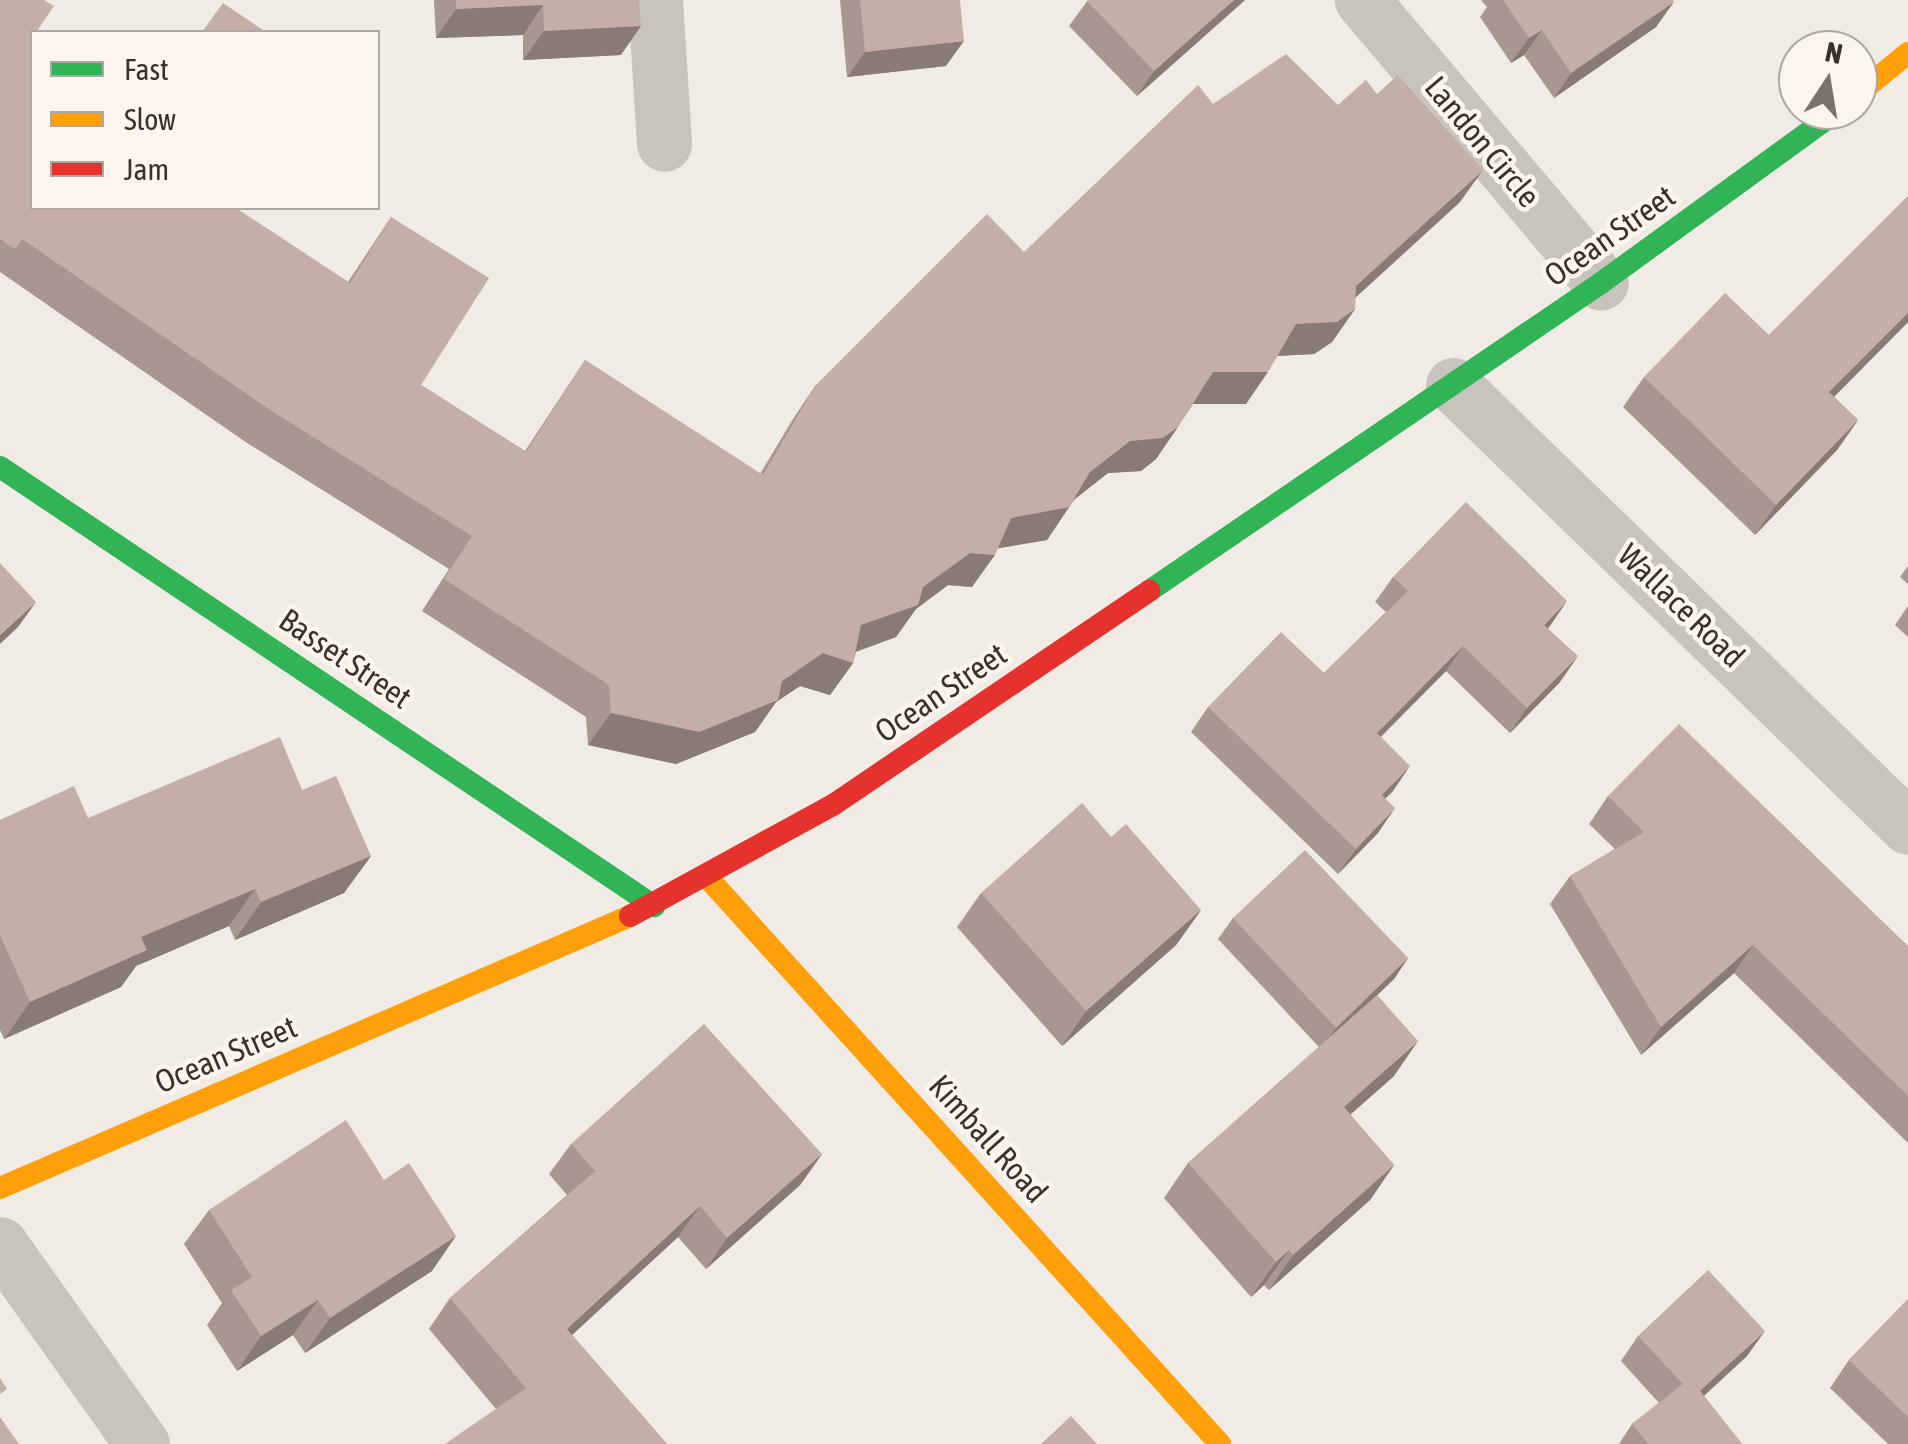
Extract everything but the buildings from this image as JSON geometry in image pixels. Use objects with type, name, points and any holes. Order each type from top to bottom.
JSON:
[{"type":"street","points":[[655,0],[664,144]]},
{"type":"street","name":"Landon Circle","points":[[1362,0],[1601,283]]},
{"type":"street","points":[[1878,78],[1908,53]]},
{"type":"street","name":"Ocean Street","points":[[0,1188],[654,906],[833,805],[1601,283],[1811,130]]},
{"type":"street","name":"Wallace Road","points":[[1453,385],[1908,827]]},
{"type":"street","name":"Basset Street","points":[[0,467],[654,906]]},
{"type":"street","name":"Kimball Road","points":[[707,877],[1220,1444]]},
{"type":"street","points":[[0,1244],[142,1444]]},
{"type":"traffic: fast","points":[[1149,591],[1601,283],[1811,130]]},
{"type":"traffic: fast","points":[[0,467],[654,906]]},
{"type":"traffic: slow","points":[[1878,78],[1908,53]]},
{"type":"traffic: slow","points":[[707,877],[1220,1444]]},
{"type":"traffic: slow","points":[[0,1188],[630,916]]},
{"type":"traffic: jam","points":[[630,916],[833,805],[1149,591]]}]
